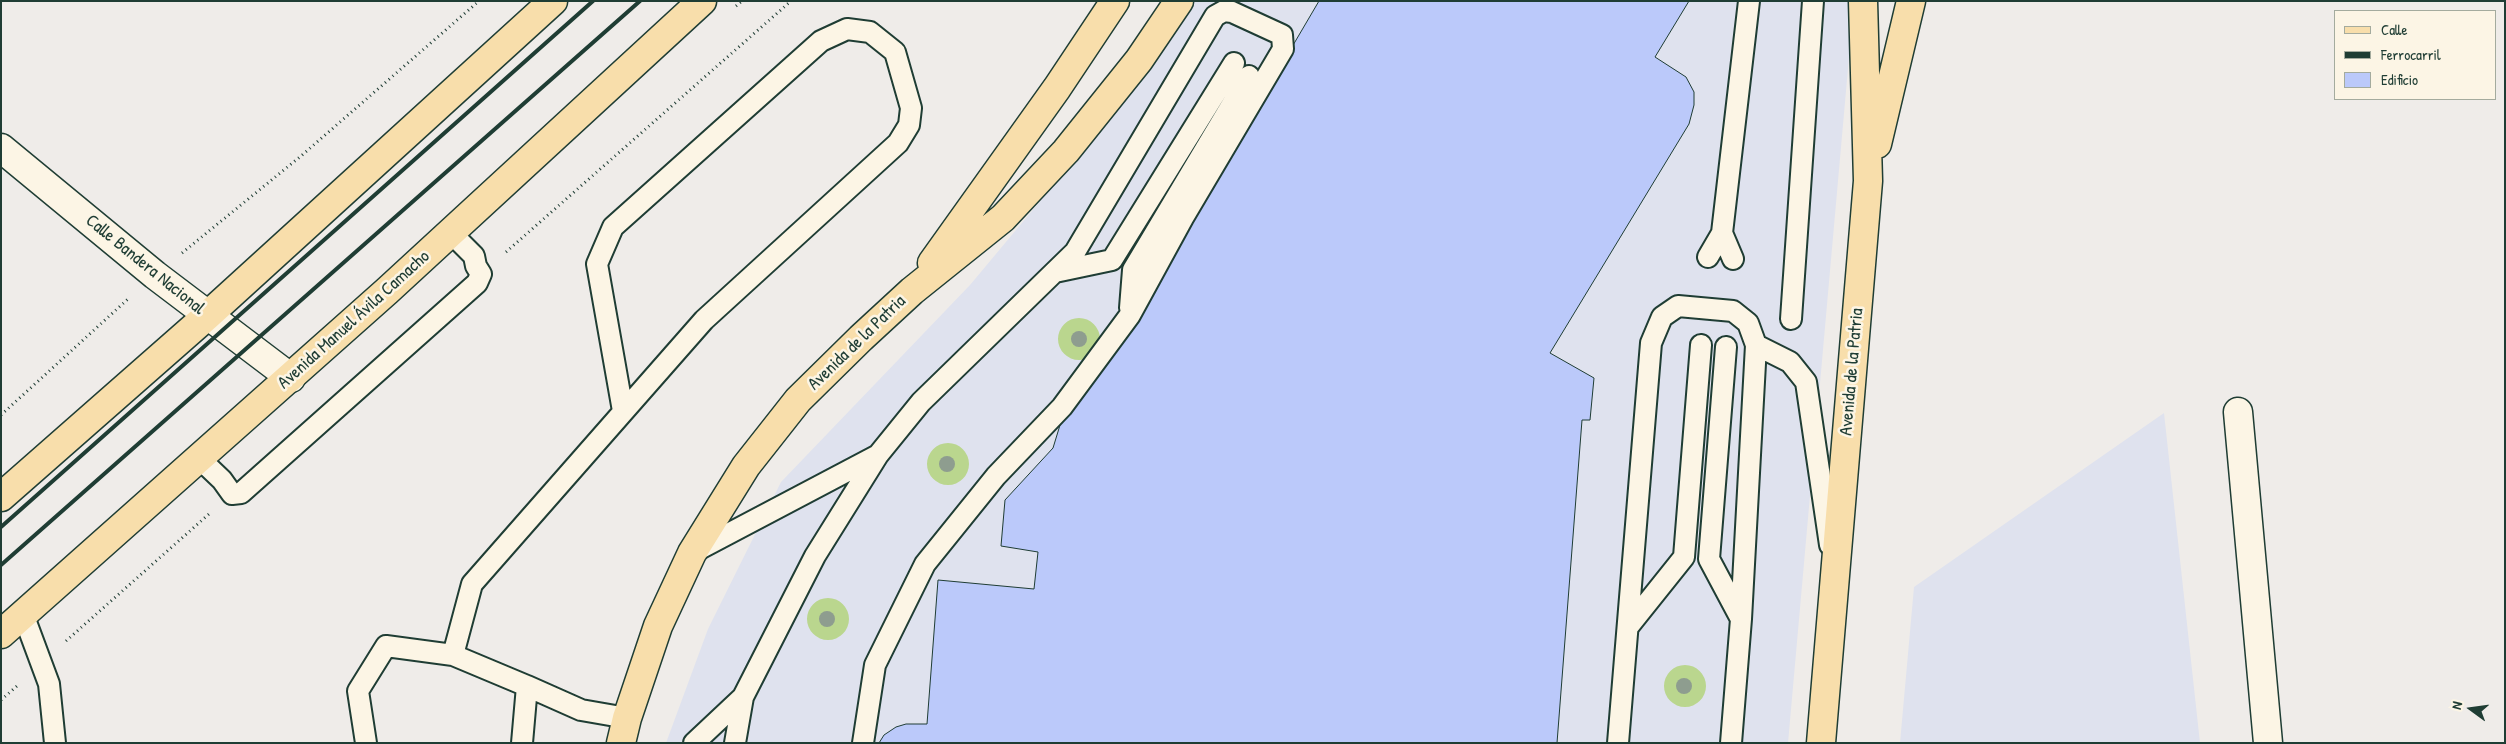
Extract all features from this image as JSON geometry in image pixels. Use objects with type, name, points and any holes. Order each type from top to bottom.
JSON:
[{"type":"main road","points":[[2,495],[207,316],[553,1]]},
{"type":"main road","name":"Avenida Manuel Ávila Camacho","points":[[1,634],[291,378],[702,1]]},
{"type":"main road","points":[[912,291],[1057,88],[1115,1]]},
{"type":"main road","name":"Avenida de la Patria","points":[[624,730],[658,626],[692,553],[746,466],[798,400],[912,291],[1003,218],[1066,151],[1139,60],[1178,1]]},
{"type":"main road","name":"Avenida de la Patria","points":[[1822,743],[1868,182],[1863,1]]},
{"type":"main road","points":[[1868,182],[1911,1]]},
{"type":"street","name":"Calle Bandera Nacional","points":[[1,148],[155,275],[291,378]]},
{"type":"street","points":[[2238,412],[2268,743]]},
{"type":"lane","points":[[1708,257],[1722,233],[1749,1]]},
{"type":"lane","points":[[1791,319],[1813,1]]},
{"type":"lane","points":[[736,743],[743,697],[815,556],[878,455],[921,402],[1075,252],[1215,16],[1224,11],[1232,12],[1282,35],[1283,49],[1183,218],[1130,315],[1062,407],[996,476],[925,564],[875,665],[863,743]]},
{"type":"lane","points":[[453,655],[472,584],[704,320],[898,143],[909,125],[911,108],[895,52],[870,32],[847,30],[821,41],[612,227],[596,264],[623,411]]},
{"type":"lane","points":[[1055,272],[1112,260],[1234,63]]},
{"type":"lane","points":[[1130,315],[1133,270],[1249,76]]},
{"type":"lane","points":[[200,459],[222,480],[232,494],[242,493],[477,284],[481,274],[476,266],[474,256],[451,233]]},
{"type":"lane","points":[[1722,233],[1732,258]]},
{"type":"lane","points":[[1618,743],[1651,343],[1662,317],[1678,306],[1733,311],[1748,323],[1756,345],[1741,619],[1731,743]]},
{"type":"lane","points":[[1756,345],[1790,362],[1806,382],[1835,579]]},
{"type":"lane","points":[[1628,627],[1684,557],[1701,346]]},
{"type":"lane","points":[[1726,347],[1710,559],[1741,619]]},
{"type":"lane","points":[[692,553],[878,455]]},
{"type":"lane","points":[[23,614],[49,684],[55,743]]},
{"type":"lane","points":[[366,743],[358,691],[386,646],[453,655],[624,730]]},
{"type":"lane","points":[[522,743],[527,686]]},
{"type":"lane","points":[[694,743],[743,697]]},
{"type":"path","points":[[1,415],[155,275],[301,156],[480,1]]},
{"type":"path","points":[[481,274],[792,1]]},
{"type":"path","points":[[1,700],[232,494]]},
{"type":"shaded area","points":[[1193,1],[1854,1],[1788,743],[666,743],[708,629],[781,482],[970,285],[1149,71]]},
{"type":"shaded area","points":[[2164,413],[2200,743],[1900,743],[1914,587]]},
{"type":"green space","points":[[1083,318],[1091,321],[1097,327],[1100,339],[1097,351],[1091,357],[1075,360],[1067,357],[1061,351],[1058,335],[1061,327],[1067,321]]},
{"type":"green space","points":[[952,443],[960,446],[966,452],[969,464],[966,476],[960,482],[944,485],[936,482],[930,476],[927,460],[930,452],[936,446]]},
{"type":"green space","points":[[832,598],[840,601],[846,607],[849,619],[846,631],[840,637],[824,640],[816,637],[810,631],[807,615],[810,607],[816,601]]},
{"type":"green space","points":[[1689,665],[1697,668],[1703,674],[1706,686],[1703,698],[1697,704],[1681,707],[1673,704],[1667,698],[1664,682],[1667,674],[1673,668]]},
{"type":"building","points":[[1319,1],[1689,1],[1655,57],[1686,77],[1694,92],[1694,105],[1689,124],[1550,353],[1594,378],[1590,420],[1582,420],[1557,743],[879,743],[884,735],[896,727],[906,724],[927,724],[938,580],[1034,589],[1038,552],[1001,546],[1005,500],[1053,448],[1064,412],[1124,333]]},
{"type":"railway","points":[[1,527],[593,1]]},
{"type":"railway","points":[[1,565],[640,1]]}]
